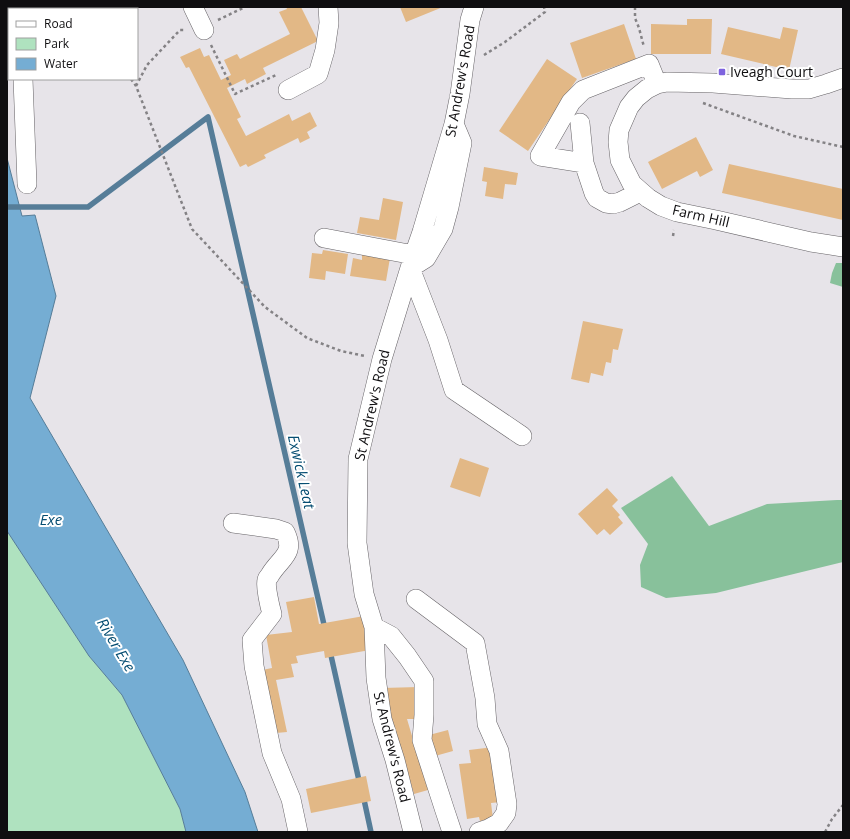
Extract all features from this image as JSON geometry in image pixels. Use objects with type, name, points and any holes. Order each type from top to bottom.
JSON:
[{"type":"street","points":[[192,7],[203,29]]},
{"type":"street","points":[[288,90],[318,74],[325,50],[329,23],[328,7]]},
{"type":"street","name":"St Andrew's Road","points":[[413,832],[395,760],[382,719],[376,678],[374,627],[364,594],[357,543],[358,459],[382,359],[454,124],[460,94],[470,20],[474,7]]},
{"type":"street","points":[[584,163],[540,156],[571,102],[583,90],[649,64],[657,84]]},
{"type":"street","name":"Farm Hill","points":[[843,78],[809,89],[713,83],[674,82],[657,84],[647,88],[629,107],[619,130],[618,142],[620,160],[632,184],[640,192],[661,206],[677,212],[811,242],[843,247]]},
{"type":"street","points":[[23,80],[27,184]]},
{"type":"street","points":[[580,123],[584,163],[594,193],[598,198],[606,203],[613,204],[640,192]]},
{"type":"street","points":[[324,238],[412,262],[454,390],[522,436]]},
{"type":"street","points":[[233,523],[276,529],[285,532],[288,539],[289,547],[285,557],[274,568],[266,581],[272,614],[252,640],[254,666],[272,753],[291,799],[298,832]]},
{"type":"street","points":[[416,599],[475,643],[485,698],[487,724],[500,751],[507,804],[506,813],[499,823],[478,832]]},
{"type":"street","points":[[374,627],[391,636],[424,681],[422,740],[452,832]]},
{"type":"path","points":[[136,86],[147,65],[180,30],[203,29],[245,7]]},
{"type":"path","points":[[465,61],[481,57],[504,42],[545,12],[544,7]]},
{"type":"path","points":[[635,7],[635,18],[649,64]]},
{"type":"path","points":[[203,29],[235,94],[277,75],[288,90]]},
{"type":"path","points":[[132,80],[136,86],[192,229],[265,306],[308,338],[341,351],[382,359]]},
{"type":"path","points":[[702,102],[794,136],[843,147]]},
{"type":"path","points":[[825,832],[832,819],[843,805]]},
{"type":"green space","points":[[836,263],[843,263],[843,287],[830,283]]},
{"type":"green space","points":[[672,476],[709,526],[767,504],[843,500],[843,562],[716,593],[666,598],[641,587],[640,565],[648,544],[621,508]]},
{"type":"green space","points":[[7,531],[89,656],[122,695],[180,809],[186,832],[7,832]]},
{"type":"water","name":"Exe","points":[[7,158],[22,216],[35,215],[56,296],[30,398],[183,660],[245,792],[258,832],[186,832],[180,809],[122,695],[89,656],[7,531]]},
{"type":"building","points":[[286,7],[301,7],[318,41],[263,68],[266,74],[247,84],[245,79],[227,88],[241,117],[237,119],[246,136],[289,114],[292,121],[310,112],[317,126],[307,132],[310,138],[300,143],[298,138],[264,155],[266,158],[248,167],[246,164],[240,167],[189,67],[186,68],[180,57],[200,48],[204,57],[209,55],[221,80],[231,75],[224,60],[237,54],[240,59],[290,34],[279,12],[287,9]]},
{"type":"building","points":[[400,7],[443,7],[406,22]]},
{"type":"building","points":[[687,19],[712,19],[711,54],[651,54],[651,24],[687,25]]},
{"type":"building","points":[[624,24],[636,59],[582,78],[570,43]]},
{"type":"building","points":[[728,27],[780,39],[783,27],[798,30],[789,70],[721,54]]},
{"type":"building","points":[[547,59],[577,79],[528,151],[499,131]]},
{"type":"building","points":[[696,137],[713,170],[700,177],[697,171],[662,189],[648,162]]},
{"type":"building","points":[[729,164],[843,189],[843,220],[722,193]]},
{"type":"building","points":[[484,167],[518,173],[516,185],[505,184],[503,199],[485,196],[487,182],[482,181]]},
{"type":"building","points":[[383,198],[403,202],[396,240],[357,233],[360,217],[379,220]]},
{"type":"building","points":[[323,250],[348,254],[345,274],[326,271],[325,280],[309,278],[312,253],[322,254]]},
{"type":"building","points":[[362,254],[390,258],[386,281],[350,276],[353,258],[362,260]]},
{"type":"building","points":[[583,321],[623,329],[618,350],[613,349],[611,363],[606,362],[603,376],[591,373],[589,383],[571,379]]},
{"type":"building","points":[[460,458],[489,468],[480,497],[450,487]]},
{"type":"building","points":[[607,488],[618,500],[612,506],[620,515],[618,517],[623,523],[610,535],[604,529],[597,535],[578,514]]},
{"type":"building","points":[[314,597],[319,624],[364,616],[370,650],[325,658],[324,651],[296,656],[298,663],[291,664],[294,677],[276,680],[287,732],[276,733],[262,670],[272,668],[266,635],[292,632],[286,602]]},
{"type":"building","points":[[419,687],[420,719],[407,719],[428,790],[414,794],[382,688]]},
{"type":"building","points":[[448,730],[453,751],[435,756],[429,735]]},
{"type":"building","points":[[494,747],[501,802],[491,803],[493,819],[480,821],[479,817],[467,819],[459,764],[471,763],[469,750]]},
{"type":"building","points":[[366,776],[371,801],[311,813],[306,789]]},
{"type":"waterway","name":"Exwick Leat","points":[[7,207],[88,207],[208,117],[325,629]]},
{"type":"waterway","name":"Exwick Leat","points":[[330,651],[360,785]]},
{"type":"waterway","name":"Exwick Leat","points":[[363,795],[371,832]]},
{"type":"place","name":"Iveagh Court","points":[[722,72]]},
{"type":"water label","name":"River Exe","points":[[116,645]]}]
